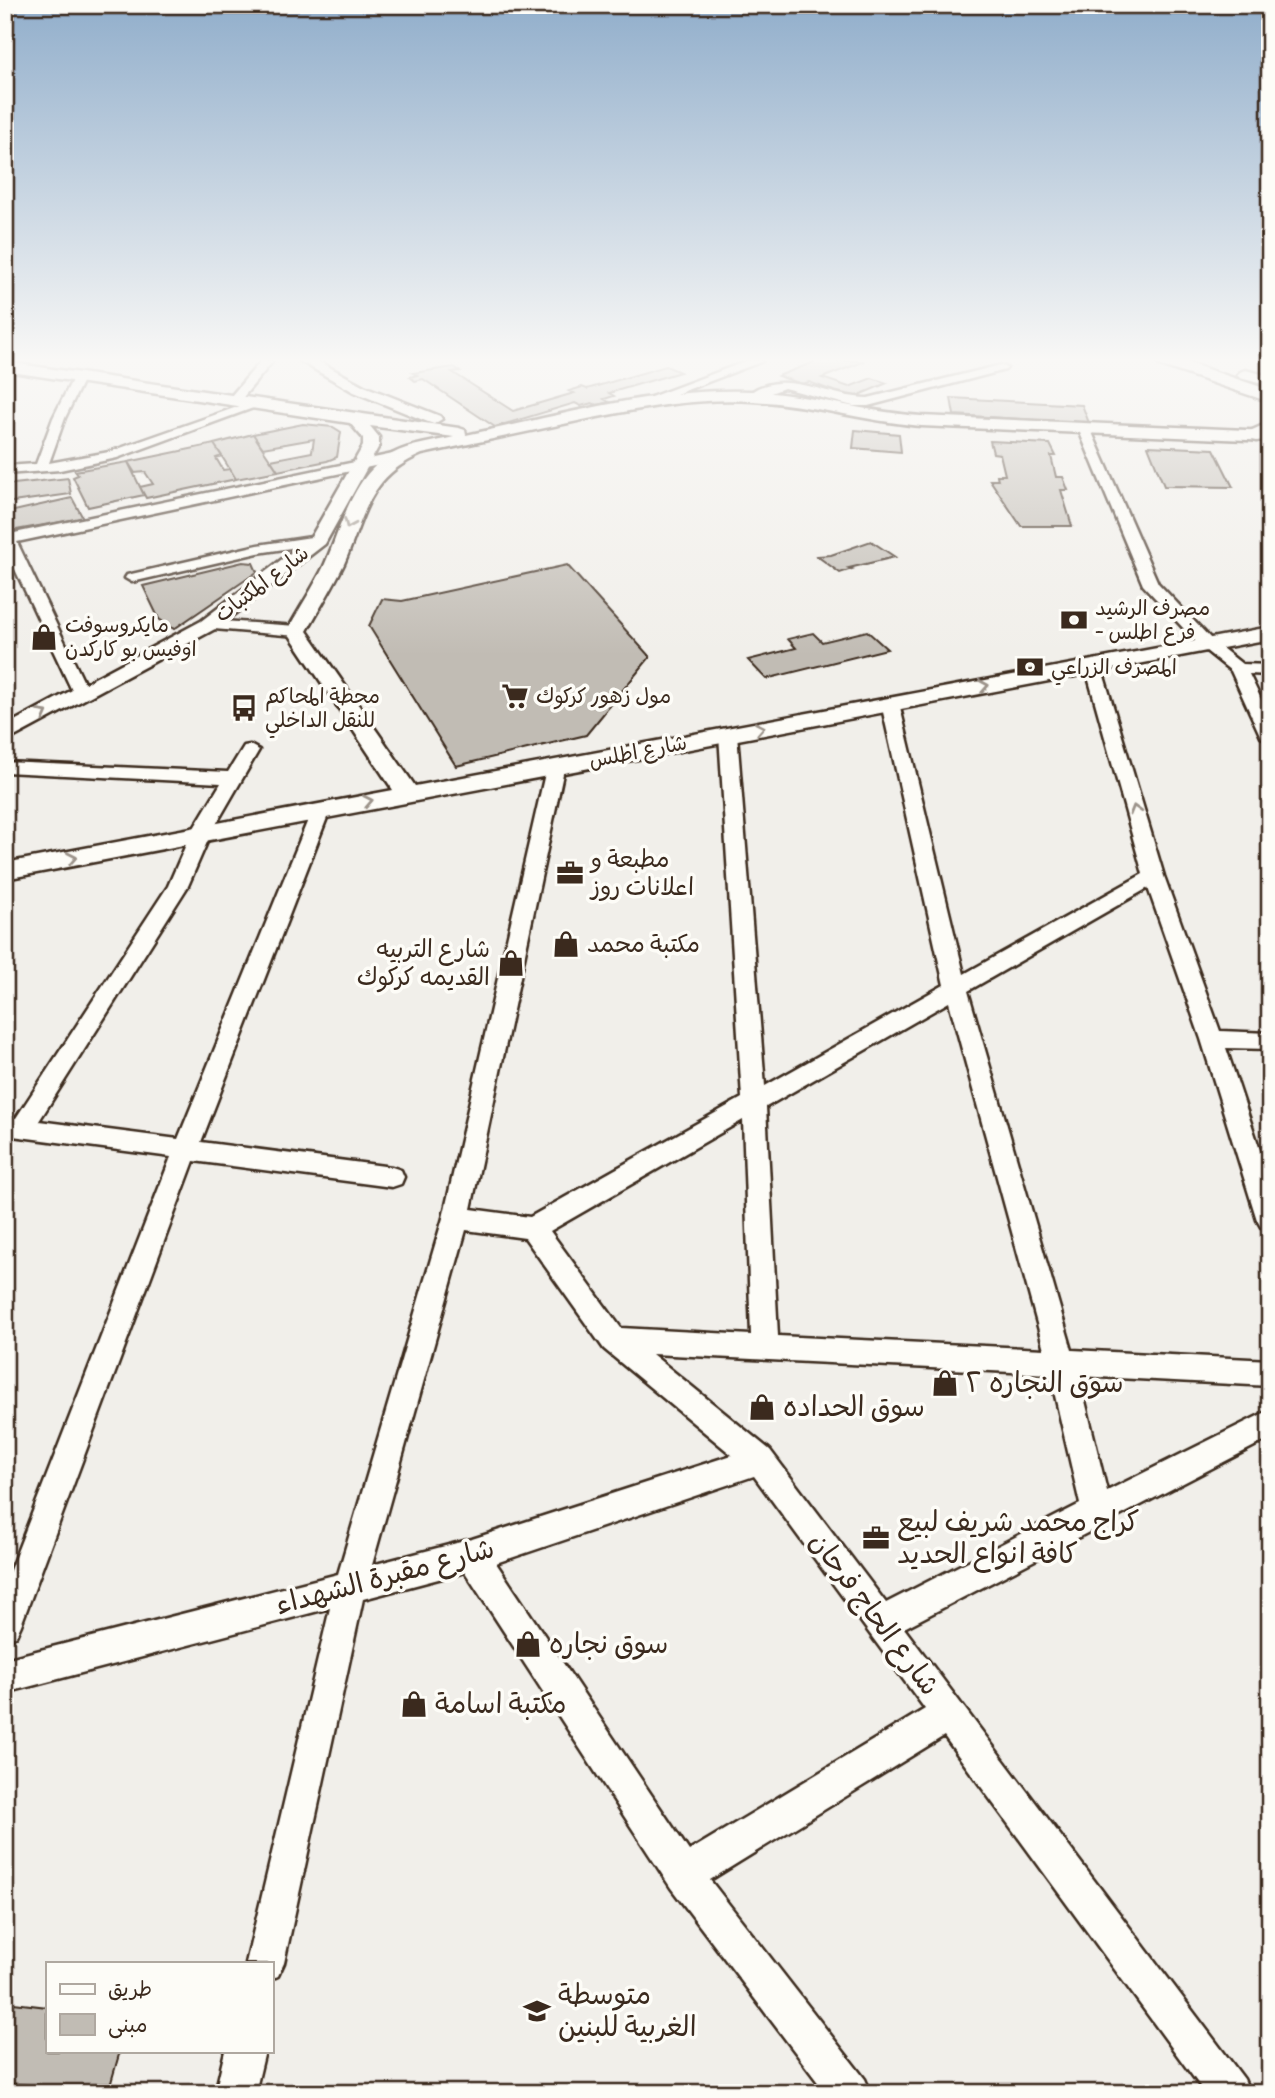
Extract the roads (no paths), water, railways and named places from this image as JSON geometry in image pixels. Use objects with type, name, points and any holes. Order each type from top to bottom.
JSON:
[{"type":"street","points":[[41,467],[44,459]]},
{"type":"street","points":[[5,470],[90,459]]},
{"type":"street","name":"شارع المكتبات","points":[[5,735],[208,625],[318,540],[364,459]]},
{"type":"street","points":[[81,693],[7,540],[385,459]]},
{"type":"street","name":"شارع المكتبات","points":[[297,631],[334,563],[361,496],[395,459]]},
{"type":"street","points":[[1097,459],[1151,585],[1206,643],[1238,669],[1270,737]]},
{"type":"street","points":[[132,578],[258,549],[318,540]]},
{"type":"street","points":[[208,625],[297,631],[407,793]]},
{"type":"street","name":"شارع اطلس","points":[[5,870],[1270,633]]},
{"type":"street","points":[[1093,666],[1154,876],[1212,1039],[1270,1220]]},
{"type":"street","points":[[1238,669],[1270,670]]},
{"type":"street","points":[[890,703],[956,988],[1061,1361],[1097,1510]]},
{"type":"street","points":[[728,734],[754,1102],[765,1347]]},
{"type":"street","points":[[250,750],[201,833],[178,886],[14,1127],[392,1177]]},
{"type":"street","points":[[5,767],[233,778]]},
{"type":"street","points":[[265,1962],[350,1588],[456,1218],[555,769]]},
{"type":"street","points":[[5,1625],[186,1149],[321,810]]},
{"type":"street","points":[[456,1218],[533,1228],[1154,876]]},
{"type":"street","points":[[1212,1039],[1270,1041]]},
{"type":"street","name":"شارع الحاج فرحان","points":[[533,1228],[614,1340],[760,1460],[1230,2093]]},
{"type":"street","points":[[614,1340],[1270,1373]]},
{"type":"street","points":[[880,1623],[1270,1423]]},
{"type":"street","name":"شارع مقبرة الشهداء","points":[[5,1675],[472,1555],[760,1460]]},
{"type":"street","points":[[472,1555],[684,1875],[851,2093]]},
{"type":"street","points":[[684,1875],[949,1714]]},
{"type":"street","points":[[235,2093],[245,2052]]},
{"type":"place","name":"مصرف الرشيد - فرع اطلس","points":[[1074,620]]},
{"type":"place","name":"مايكروسوفت اوفيس بو كاركدن","points":[[44,637]]},
{"type":"place","name":"المصرف الزراعي","points":[[1030,667]]},
{"type":"place","name":"مول زهور كركوك","points":[[515,696]]},
{"type":"place","name":"محطة المحاكم للنقل الداخلي","points":[[244,708]]},
{"type":"place","name":"مطبعة و اعلانات روز","points":[[570,873]]},
{"type":"place","name":"مكتبة محمد","points":[[566,944]]},
{"type":"place","name":"شارع التربيه القديمه كركوك","points":[[511,963]]},
{"type":"place","name":"سوق النجاره ٢","points":[[945,1383]]},
{"type":"place","name":"سوق الحداده","points":[[762,1407]]},
{"type":"place","name":"كراج محمد شريف لبيع كافة انواع الحديد","points":[[876,1538]]},
{"type":"place","name":"سوق نجاره","points":[[528,1644]]},
{"type":"place","name":"مكتبة اسامة","points":[[414,1704]]},
{"type":"place","name":"متوسطة الغربية للبنين","points":[[537,2011]]}]
